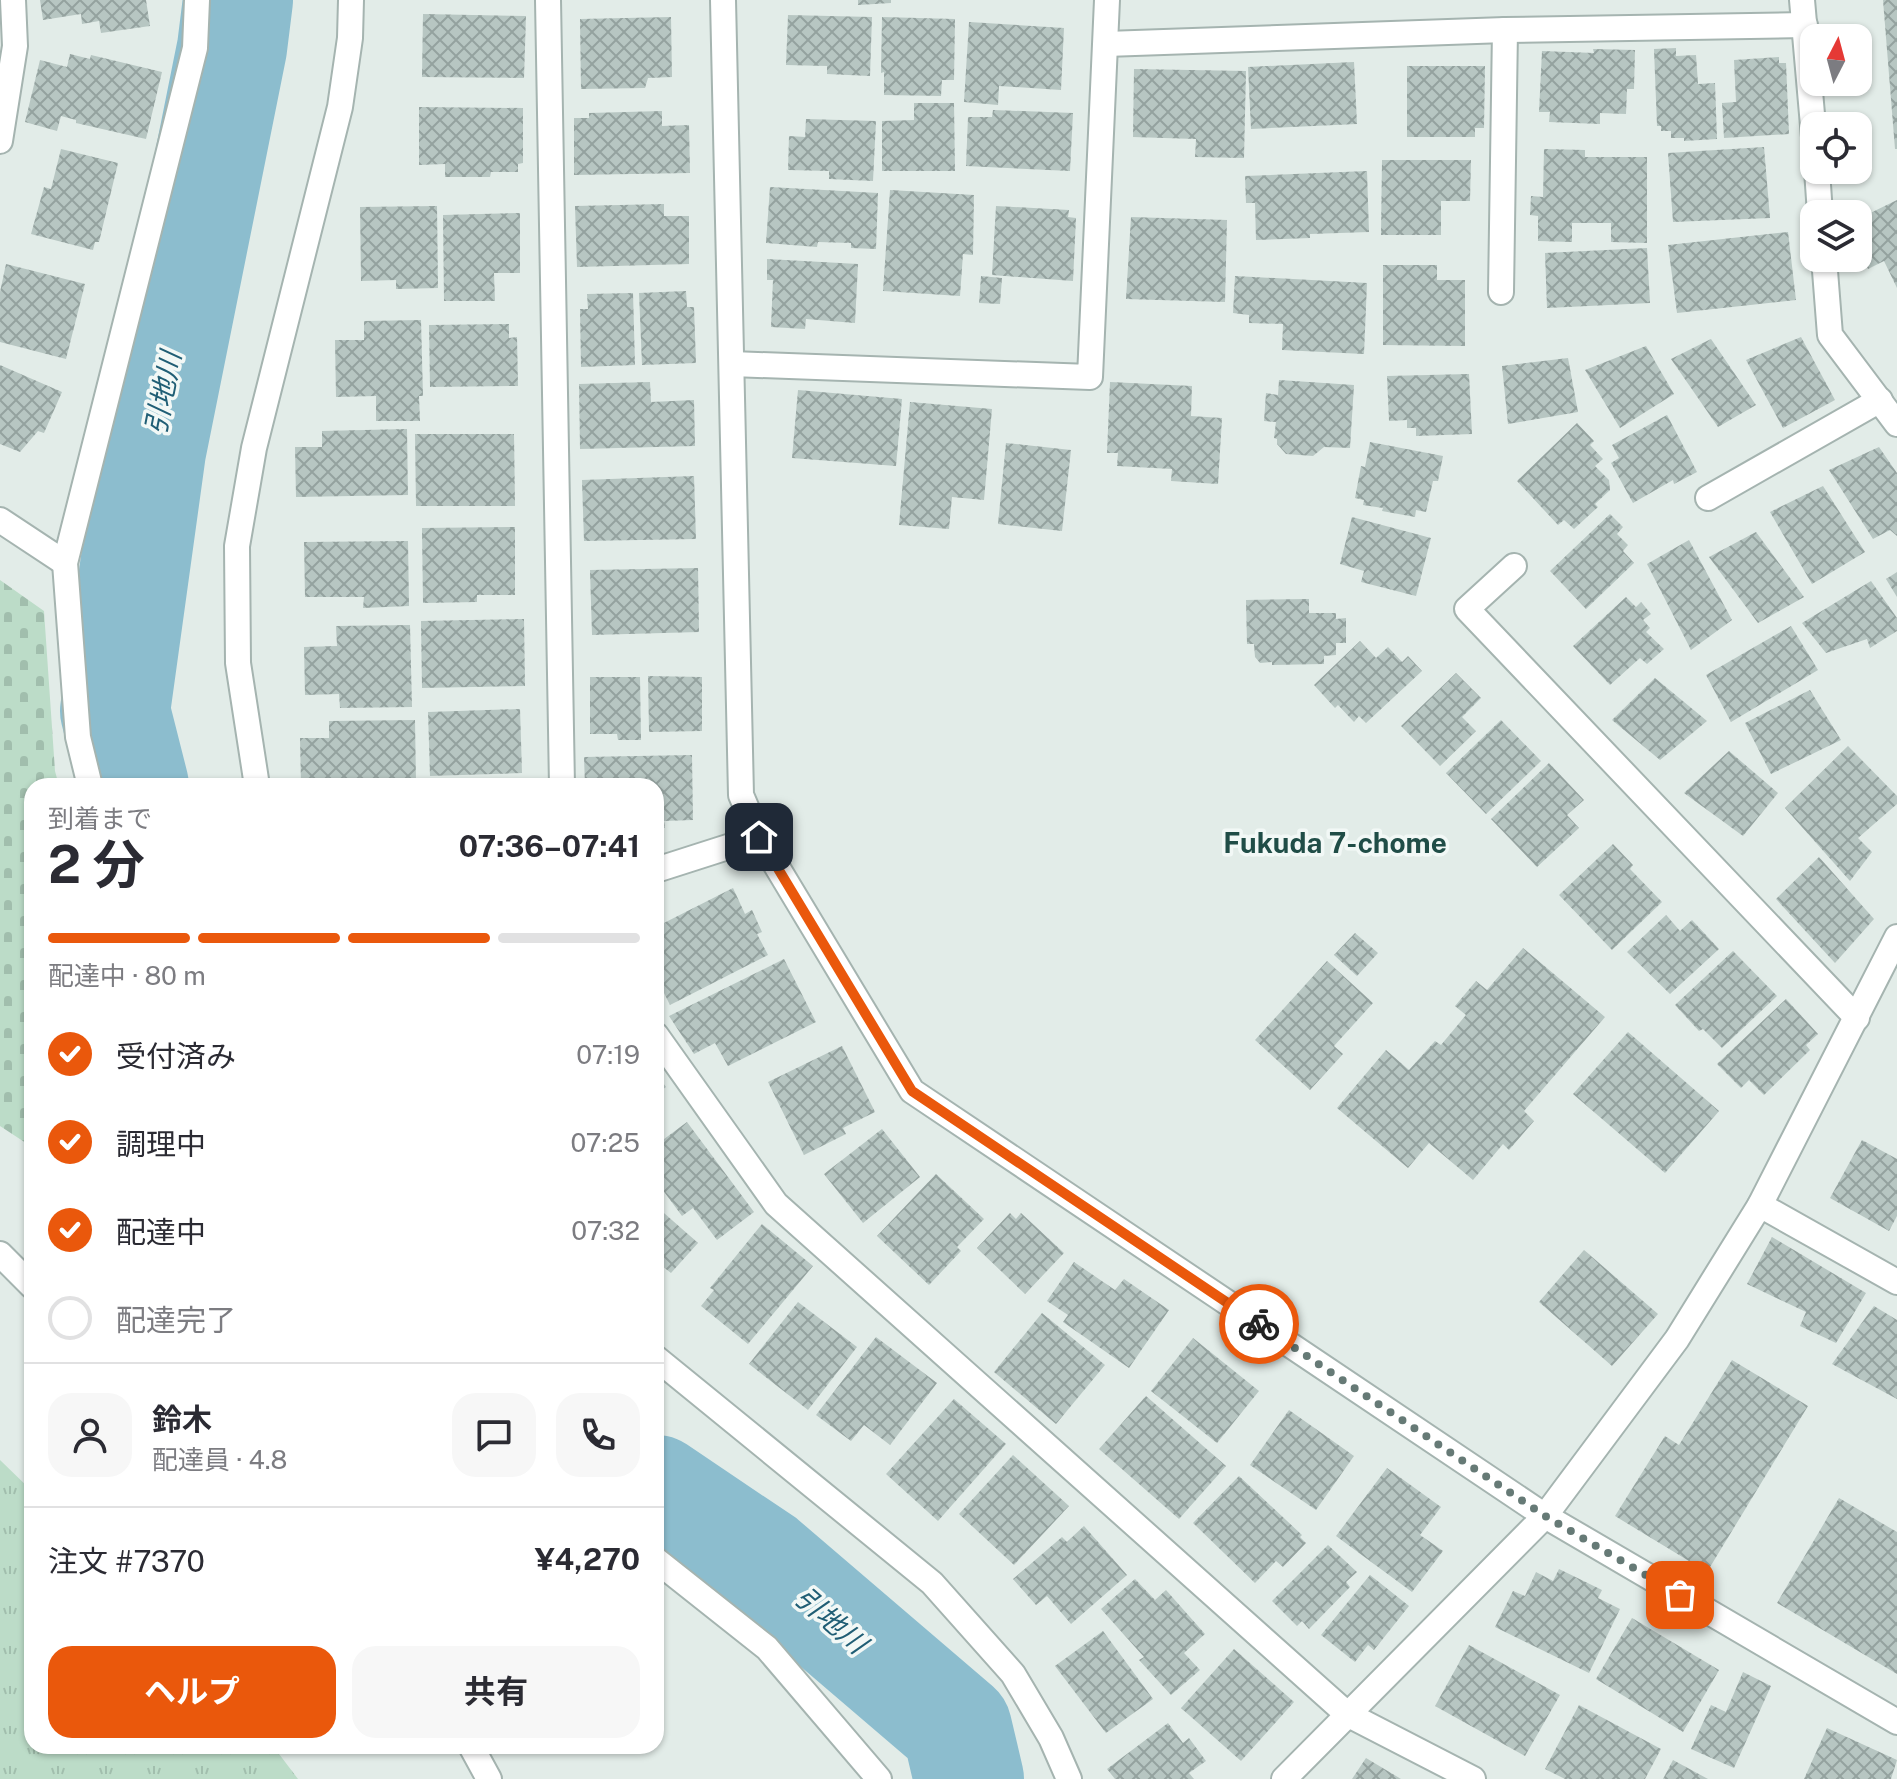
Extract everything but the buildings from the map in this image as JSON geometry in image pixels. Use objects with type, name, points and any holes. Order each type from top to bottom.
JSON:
[{"type":"street","points":[[0,141],[15,46],[13,0]]},
{"type":"street","points":[[88,778],[78,737],[65,563],[195,48],[197,0]]},
{"type":"street","points":[[256,778],[238,663],[237,546],[254,448],[340,107],[350,38],[351,0]]},
{"type":"street","points":[[548,0],[562,778]]},
{"type":"street","points":[[723,0],[741,795],[759,837],[912,1091],[1545,1516],[1897,1722]]},
{"type":"street","points":[[732,364],[1090,377],[1107,0]]},
{"type":"street","points":[[1802,0],[1805,24]]},
{"type":"street","points":[[1106,44],[1505,30],[1800,25]]},
{"type":"street","points":[[1501,292],[1505,30]]},
{"type":"street","points":[[1825,272],[1830,335],[1897,424]]},
{"type":"street","points":[[1708,498],[1880,400]]},
{"type":"street","points":[[0,520],[65,563]]},
{"type":"street","points":[[1514,566],[1467,609],[1857,1018]]},
{"type":"street","points":[[664,867],[759,837]]},
{"type":"street","points":[[1284,1779],[1545,1516],[1677,1339],[1760,1205],[1897,937]]},
{"type":"street","points":[[664,1046],[776,1204],[1347,1714],[1473,1779]]},
{"type":"street","points":[[1760,1205],[1897,1282]]},
{"type":"street","points":[[0,1254],[24,1278]]},
{"type":"street","points":[[664,1365],[932,1583],[1013,1674],[1051,1738],[1069,1779]]},
{"type":"street","points":[[664,1566],[767,1648],[879,1779]]},
{"type":"street","points":[[475,1754],[489,1779]]},
{"type":"green space","points":[[0,580],[44,611],[57,778],[24,778],[24,1142],[0,1126]]},
{"type":"green space","points":[[0,1460],[24,1483],[24,1754],[279,1754],[298,1779],[0,1779]]},
{"type":"waterway","name":"引地川","points":[[132,778],[115,711],[151,451],[232,48],[238,0]]},
{"type":"waterway","name":"引地川","points":[[664,1495],[763,1562],[957,1728],[969,1779]]},
{"type":"way so far","points":[[1259,1324],[1545,1516],[1680,1595]]},
{"type":"district","name":"Fukuda 7-chome","points":[[1335,843]]},
{"type":"route","points":[[759,837],[912,1091],[1259,1324]]}]
